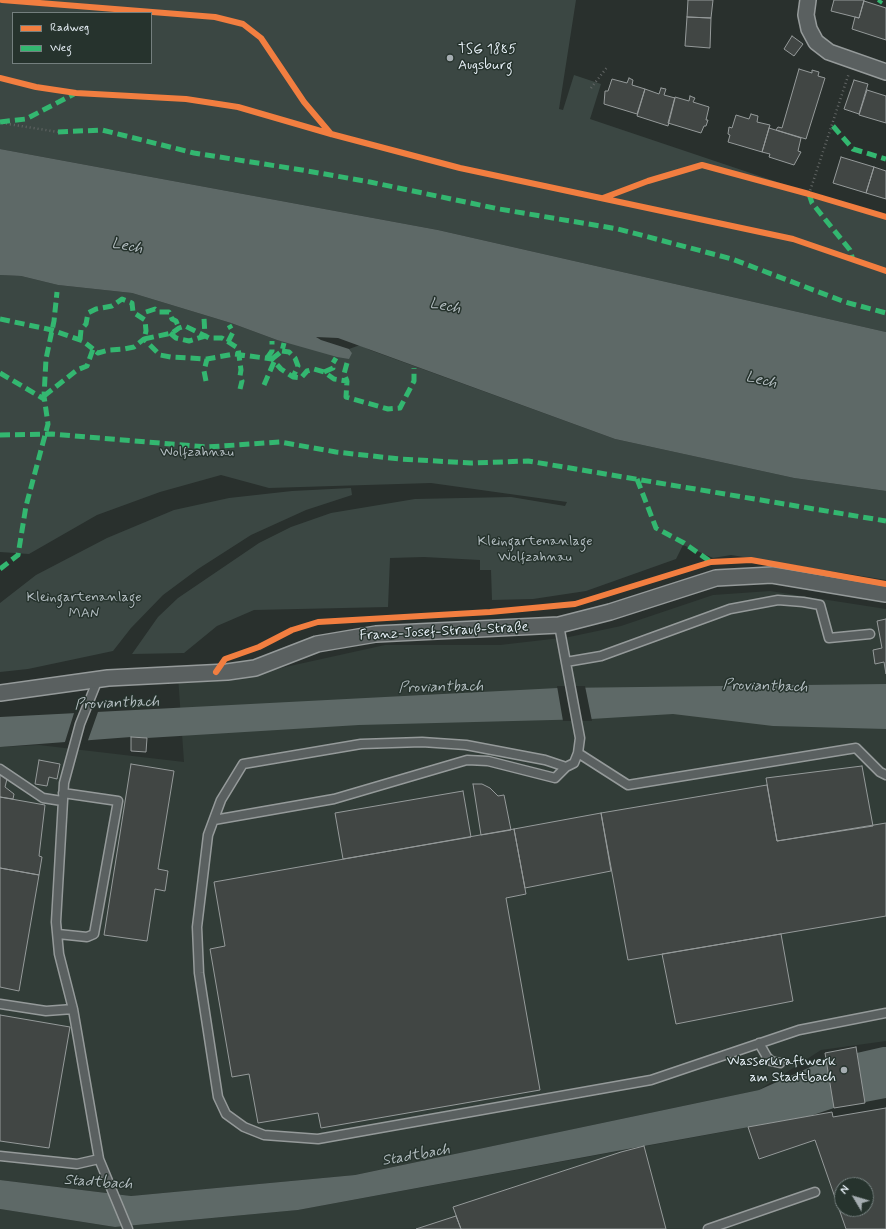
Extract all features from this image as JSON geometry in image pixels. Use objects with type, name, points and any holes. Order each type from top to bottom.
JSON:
[{"type":"street","points":[[808,0],[806,16],[809,29],[816,42],[829,52],[852,62],[886,72]]},
{"type":"street","name":"Franz-Josef-Strauß-Straße","points":[[0,693],[98,679],[227,672],[255,668],[317,644],[376,634],[559,626],[610,612],[716,578],[772,575],[886,594]]},
{"type":"lane","points":[[566,662],[601,656],[730,609],[778,600],[803,602],[820,606],[829,638],[870,634]]},
{"type":"lane","points":[[214,820],[334,799],[467,760],[488,761],[555,778],[566,767],[574,763],[578,753],[580,738],[559,626]]},
{"type":"lane","points":[[98,679],[89,700],[70,758],[63,797],[56,922],[60,954],[74,1009],[99,1159],[128,1229]]},
{"type":"lane","points":[[566,767],[545,760],[466,745],[422,742],[361,744],[243,764],[221,800],[208,835],[197,920],[199,973],[218,1097],[226,1114],[244,1127],[264,1135],[318,1139],[651,1080],[799,1030],[886,1013]]},
{"type":"lane","points":[[578,753],[628,785],[856,748],[880,772],[886,775]]},
{"type":"lane","points":[[0,769],[43,798],[63,797],[118,801],[94,934],[87,937],[58,934]]},
{"type":"lane","points":[[0,1004],[46,1011],[74,1009]]},
{"type":"lane","points":[[760,1044],[772,1061],[780,1063]]},
{"type":"lane","points":[[0,1156],[78,1164],[99,1159]]},
{"type":"lane","points":[[708,1229],[815,1192]]},
{"type":"path","points":[[40,0],[44,3]]},
{"type":"path","points":[[809,194],[852,62]]},
{"type":"path","points":[[591,88],[608,66]]},
{"type":"path","points":[[2,123],[58,132]]},
{"type":"shaded area","points":[[770,591],[886,609],[886,1041],[821,1050],[759,1090],[355,1175],[131,1196],[0,1180],[0,747],[39,745],[184,762],[178,676],[231,679],[385,645],[500,645],[569,637],[621,626],[713,595]]},
{"type":"shaded area","points":[[886,1108],[886,1229],[0,1229],[0,1209],[115,1227],[298,1210],[832,1112],[833,1117]]},
{"type":"green space","points":[[0,0],[576,0],[559,109],[563,110],[574,75],[601,84],[590,119],[886,217],[886,332],[438,230],[0,149]]},
{"type":"green space","points":[[0,275],[21,276],[58,285],[132,293],[231,323],[277,340],[352,353],[349,349],[360,345],[370,350],[615,439],[794,478],[886,491],[886,580],[731,555],[713,558],[683,545],[676,559],[586,591],[533,599],[492,600],[491,570],[480,570],[480,560],[424,557],[390,558],[388,607],[254,610],[217,626],[184,653],[132,654],[158,617],[178,598],[259,543],[291,527],[331,513],[415,499],[511,497],[565,506],[567,502],[431,483],[269,488],[221,475],[160,492],[97,515],[29,554],[0,552]]},
{"type":"green space","name":"Kleingartenanlage MAN","points":[[351,488],[352,495],[306,510],[251,535],[198,569],[163,595],[131,628],[113,651],[28,669],[0,672],[0,603],[36,575],[107,538],[174,510],[229,498],[292,491]]},
{"type":"water","name":"Lech","points":[[0,149],[438,230],[886,332],[886,491],[794,478],[615,439],[338,338],[316,337],[349,349],[352,353],[349,359],[277,340],[231,323],[132,293],[58,285],[21,276],[0,275]]},
{"type":"water","name":"Proviantbach","points":[[886,684],[886,729],[773,726],[673,714],[591,719],[359,725],[147,738],[131,737],[0,747],[0,717],[558,688]]},
{"type":"water","points":[[886,1047],[886,1098],[834,1108],[810,1116],[298,1210],[115,1227],[0,1209],[0,1180],[131,1196],[355,1175],[759,1090],[826,1060]]},
{"type":"pier","points":[[557,686],[585,686],[592,721],[563,721]]},
{"type":"pier","points":[[99,709],[87,743],[64,745],[75,710]]},
{"type":"building","points":[[688,0],[713,0],[711,18],[687,17]]},
{"type":"building","points":[[834,0],[864,0],[859,18],[831,11]]},
{"type":"building","points":[[864,1],[886,8],[886,40],[852,29],[855,17],[859,18]]},
{"type":"building","points":[[687,17],[711,18],[710,48],[685,46]]},
{"type":"building","points":[[792,36],[803,44],[794,56],[784,49]]},
{"type":"building","points":[[799,69],[812,73],[812,70],[819,72],[818,76],[825,78],[806,139],[776,130],[778,127],[782,128]]},
{"type":"building","points":[[629,78],[633,80],[632,85],[645,89],[637,114],[604,104],[605,91],[608,91],[612,79],[627,83]]},
{"type":"building","points":[[854,80],[868,84],[859,114],[844,109]]},
{"type":"building","points":[[661,88],[666,89],[664,95],[675,98],[668,126],[637,116],[645,89],[659,94]]},
{"type":"building","points":[[867,90],[886,96],[886,123],[859,115]]},
{"type":"building","points":[[690,96],[695,98],[693,102],[709,107],[706,120],[708,120],[701,133],[668,123],[675,97],[689,101]]},
{"type":"building","points":[[751,114],[758,116],[757,122],[770,125],[762,152],[728,142],[730,135],[728,134],[729,127],[732,128],[736,115],[749,119]]},
{"type":"building","points":[[769,128],[801,138],[798,151],[801,152],[794,165],[769,157],[770,154],[762,152]]},
{"type":"building","points":[[841,157],[874,167],[866,193],[833,183]]},
{"type":"building","points":[[874,167],[886,171],[886,199],[866,193]]},
{"type":"building","points":[[886,619],[886,674],[884,662],[875,664],[873,650],[882,648],[877,621]]},
{"type":"building","points":[[131,737],[147,738],[146,752],[131,751]]},
{"type":"building","points":[[39,760],[60,764],[57,779],[49,777],[47,786],[35,784]]},
{"type":"building","points":[[131,764],[174,771],[158,869],[168,871],[165,891],[155,889],[147,941],[104,935]]},
{"type":"building","points":[[862,766],[873,826],[777,841],[766,778]]},
{"type":"building","points":[[0,774],[7,779],[5,787],[14,794],[13,799],[0,797]]},
{"type":"building","points":[[473,784],[482,784],[490,788],[498,796],[504,795],[511,830],[481,835]]},
{"type":"building","points":[[767,785],[777,841],[886,823],[886,916],[628,960],[601,813]]},
{"type":"building","points":[[463,791],[471,837],[343,859],[335,813]]},
{"type":"building","points":[[0,797],[45,805],[39,856],[42,857],[39,875],[0,868]]},
{"type":"building","points":[[601,813],[611,871],[525,888],[514,829]]},
{"type":"building","points":[[514,829],[526,894],[506,898],[540,1090],[321,1128],[318,1113],[258,1123],[249,1074],[232,1077],[210,949],[225,946],[214,882]]},
{"type":"building","points":[[0,868],[39,875],[19,991],[0,987]]},
{"type":"building","points":[[781,934],[793,1001],[676,1024],[662,954]]},
{"type":"building","points":[[0,1015],[70,1027],[49,1148],[0,1141]]},
{"type":"building","name":"Wasserkraftwerk am Stadtbach","points":[[856,1047],[865,1103],[834,1108],[825,1053]]},
{"type":"building","points":[[886,1108],[886,1229],[846,1229],[842,1217],[874,1217],[874,1177],[834,1177],[834,1195],[815,1140],[759,1159],[748,1127],[832,1112],[833,1117]]},
{"type":"building","points":[[644,1146],[666,1229],[461,1229],[453,1207],[621,1152]]},
{"type":"building","points":[[456,1216],[461,1229],[416,1229]]},
{"type":"marked path","points":[[0,122],[26,119],[74,94]]},
{"type":"marked path","points":[[833,126],[853,149],[886,159]]},
{"type":"marked path","points":[[58,132],[102,130],[194,153],[370,182],[499,209],[618,229],[732,259],[845,302],[886,313]]},
{"type":"marked path","points":[[809,194],[812,203],[850,250],[853,260]]},
{"type":"marked path","points":[[0,569],[18,555],[26,506],[48,424],[44,396],[46,359],[54,321],[57,292]]},
{"type":"marked path","points":[[80,340],[81,330],[86,324],[88,313],[96,309],[112,306],[122,299],[132,303],[133,312],[145,320],[146,331],[144,339],[172,333],[185,326],[209,338],[222,338],[238,348],[241,370],[240,376],[242,381],[240,389]]},
{"type":"marked path","points":[[146,312],[155,309],[159,312],[169,312],[179,328]]},
{"type":"marked path","points":[[170,333],[176,338],[189,341],[205,336],[204,318]]},
{"type":"marked path","points":[[0,319],[52,330],[83,341],[93,349]]},
{"type":"marked path","points":[[228,342],[233,332],[229,325]]},
{"type":"marked path","points":[[44,396],[77,370],[87,366],[93,349],[98,353],[109,350],[124,349],[134,347],[144,339],[160,355],[171,357],[207,359],[234,354],[272,359],[281,369],[293,377],[301,378],[307,371],[314,369],[324,372],[334,379],[347,381],[346,397],[388,409],[400,408],[414,381],[414,368]]},
{"type":"marked path","points":[[267,358],[272,351],[272,341]]},
{"type":"marked path","points":[[272,359],[282,351],[284,343]]},
{"type":"marked path","points":[[282,351],[289,352],[295,358],[298,366],[293,377]]},
{"type":"marked path","points":[[324,372],[333,368],[333,363],[336,358]]},
{"type":"marked path","points":[[206,381],[204,371],[207,359]]},
{"type":"marked path","points":[[264,385],[274,362]]},
{"type":"marked path","points":[[347,363],[344,374],[347,381]]},
{"type":"marked path","points":[[0,373],[44,399]]},
{"type":"marked path","points":[[0,435],[52,434],[207,447],[280,442],[336,452],[400,459],[471,463],[528,461],[886,521]]},
{"type":"marked path","points":[[637,479],[656,528],[684,543],[711,562]]},
{"type":"cycle path","points":[[2,0],[215,17],[243,24],[261,38],[304,102],[331,134]]},
{"type":"cycle path","points":[[0,78],[36,87],[76,93],[186,99],[238,107],[331,134],[460,168],[793,239],[886,271]]},
{"type":"cycle path","points":[[603,198],[648,181],[702,165],[886,217]]},
{"type":"cycle path","points":[[216,672],[225,659],[259,647],[292,630],[318,622],[490,612],[575,604],[711,562],[751,560],[886,584]]},
{"type":"place","name":"TSG 1885 Augsburg","points":[[450,58]]},
{"type":"place","name":"Wasserkraftwerk am Stadtbach","points":[[844,1070]]},
{"type":"park label","name":"Wolfzahnau","points":[[197,453]]},
{"type":"park label","name":"Kleingartenanlage Wolfzahnau","points":[[535,550]]},
{"type":"water label","name":"Stadtbach","points":[[416,1156]]},
{"type":"water label","name":"Stadtbach","points":[[98,1183]]}]
